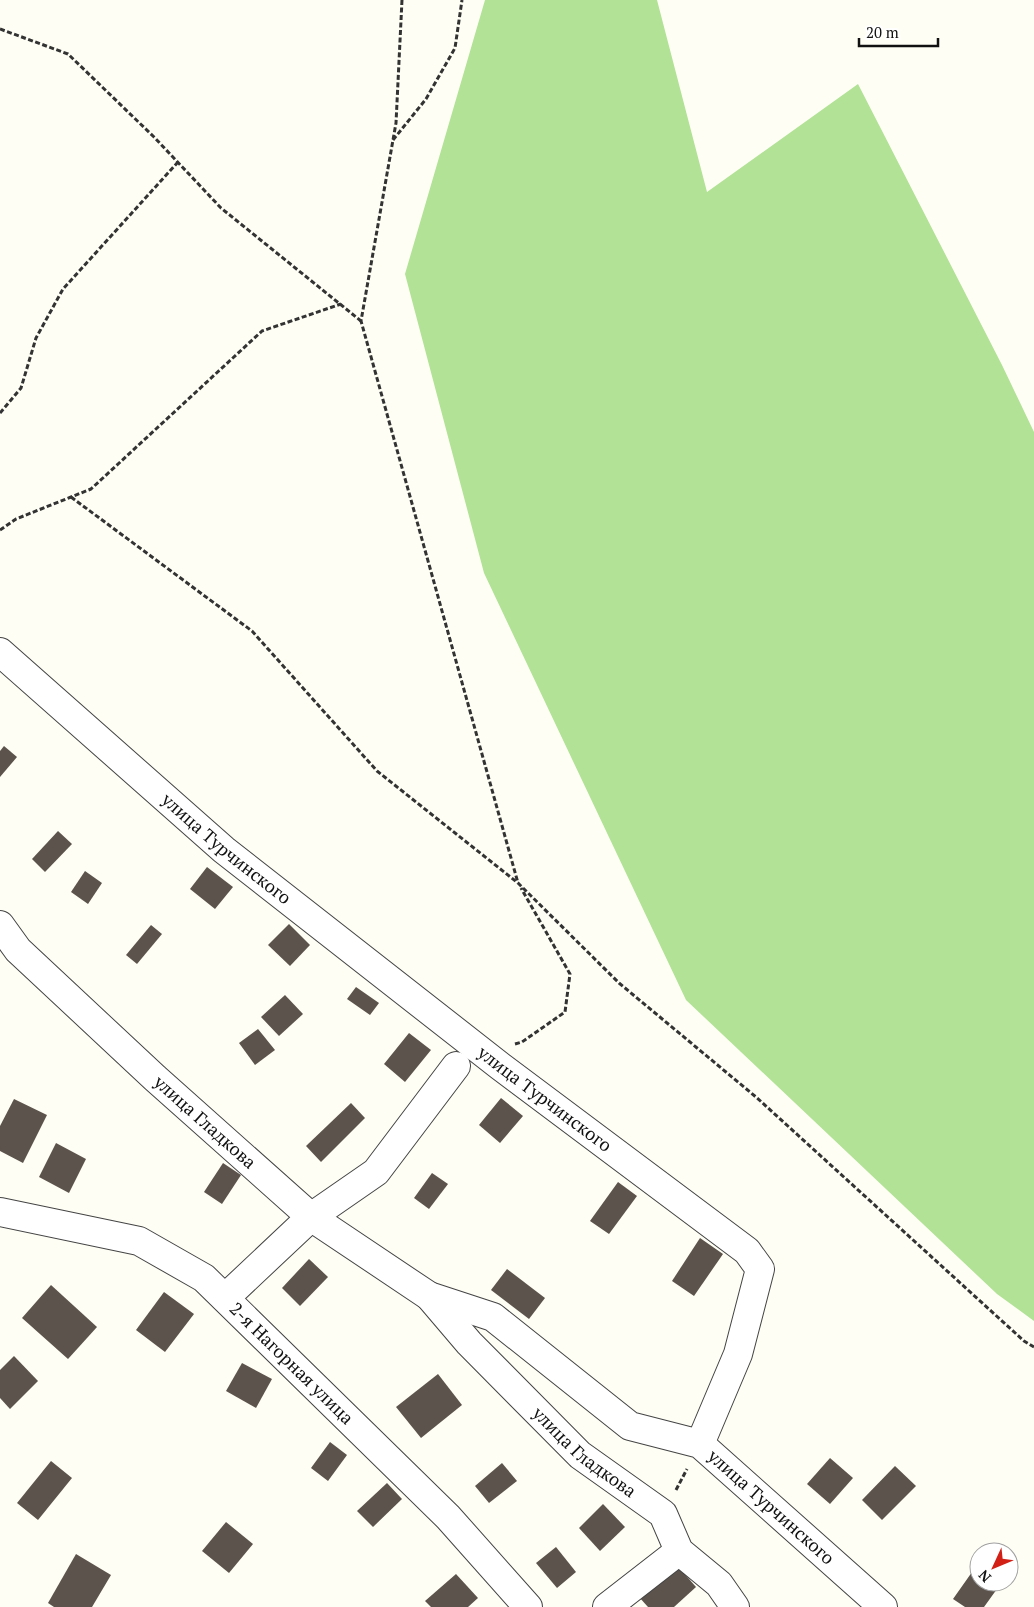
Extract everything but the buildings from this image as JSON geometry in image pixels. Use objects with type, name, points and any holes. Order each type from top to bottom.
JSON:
[{"type":"street","name":"улица Турчинского","points":[[0,652],[224,850],[486,1055],[747,1251],[760,1269],[738,1354],[700,1444],[883,1607]]},
{"type":"street","name":"улица Гладкова","points":[[0,925],[25,957],[155,1078],[311,1217],[429,1296],[493,1317],[630,1426],[700,1444]]},
{"type":"street","points":[[225,1298],[311,1217],[376,1172],[456,1066]]},
{"type":"street","name":"2-я Нагорная улица","points":[[0,1212],[139,1241],[204,1278],[448,1517],[528,1607]]},
{"type":"street","name":"улица Гладкова","points":[[429,1296],[469,1343],[580,1454],[663,1514],[680,1550],[719,1584],[735,1607]]},
{"type":"street","points":[[607,1607],[680,1550]]},
{"type":"path","points":[[402,0],[396,123],[361,320],[518,883],[570,974],[565,1012],[522,1042],[486,1055]]},
{"type":"path","points":[[393,141],[426,99],[455,48],[462,0]]},
{"type":"path","points":[[0,29],[68,54],[178,162],[221,208],[361,320]]},
{"type":"path","points":[[0,413],[21,388],[36,338],[63,289],[178,162]]},
{"type":"path","points":[[0,530],[16,519],[91,489],[262,331],[341,304]]},
{"type":"path","points":[[71,497],[252,631],[377,771],[518,883],[619,983],[756,1097],[1017,1334],[1034,1346]]},
{"type":"path","points":[[663,1514],[700,1444]]},
{"type":"green space","points":[[485,0],[657,0],[707,192],[858,84],[1002,365],[1034,432],[1034,1321],[997,1294],[686,1000],[484,573],[405,274]]}]
